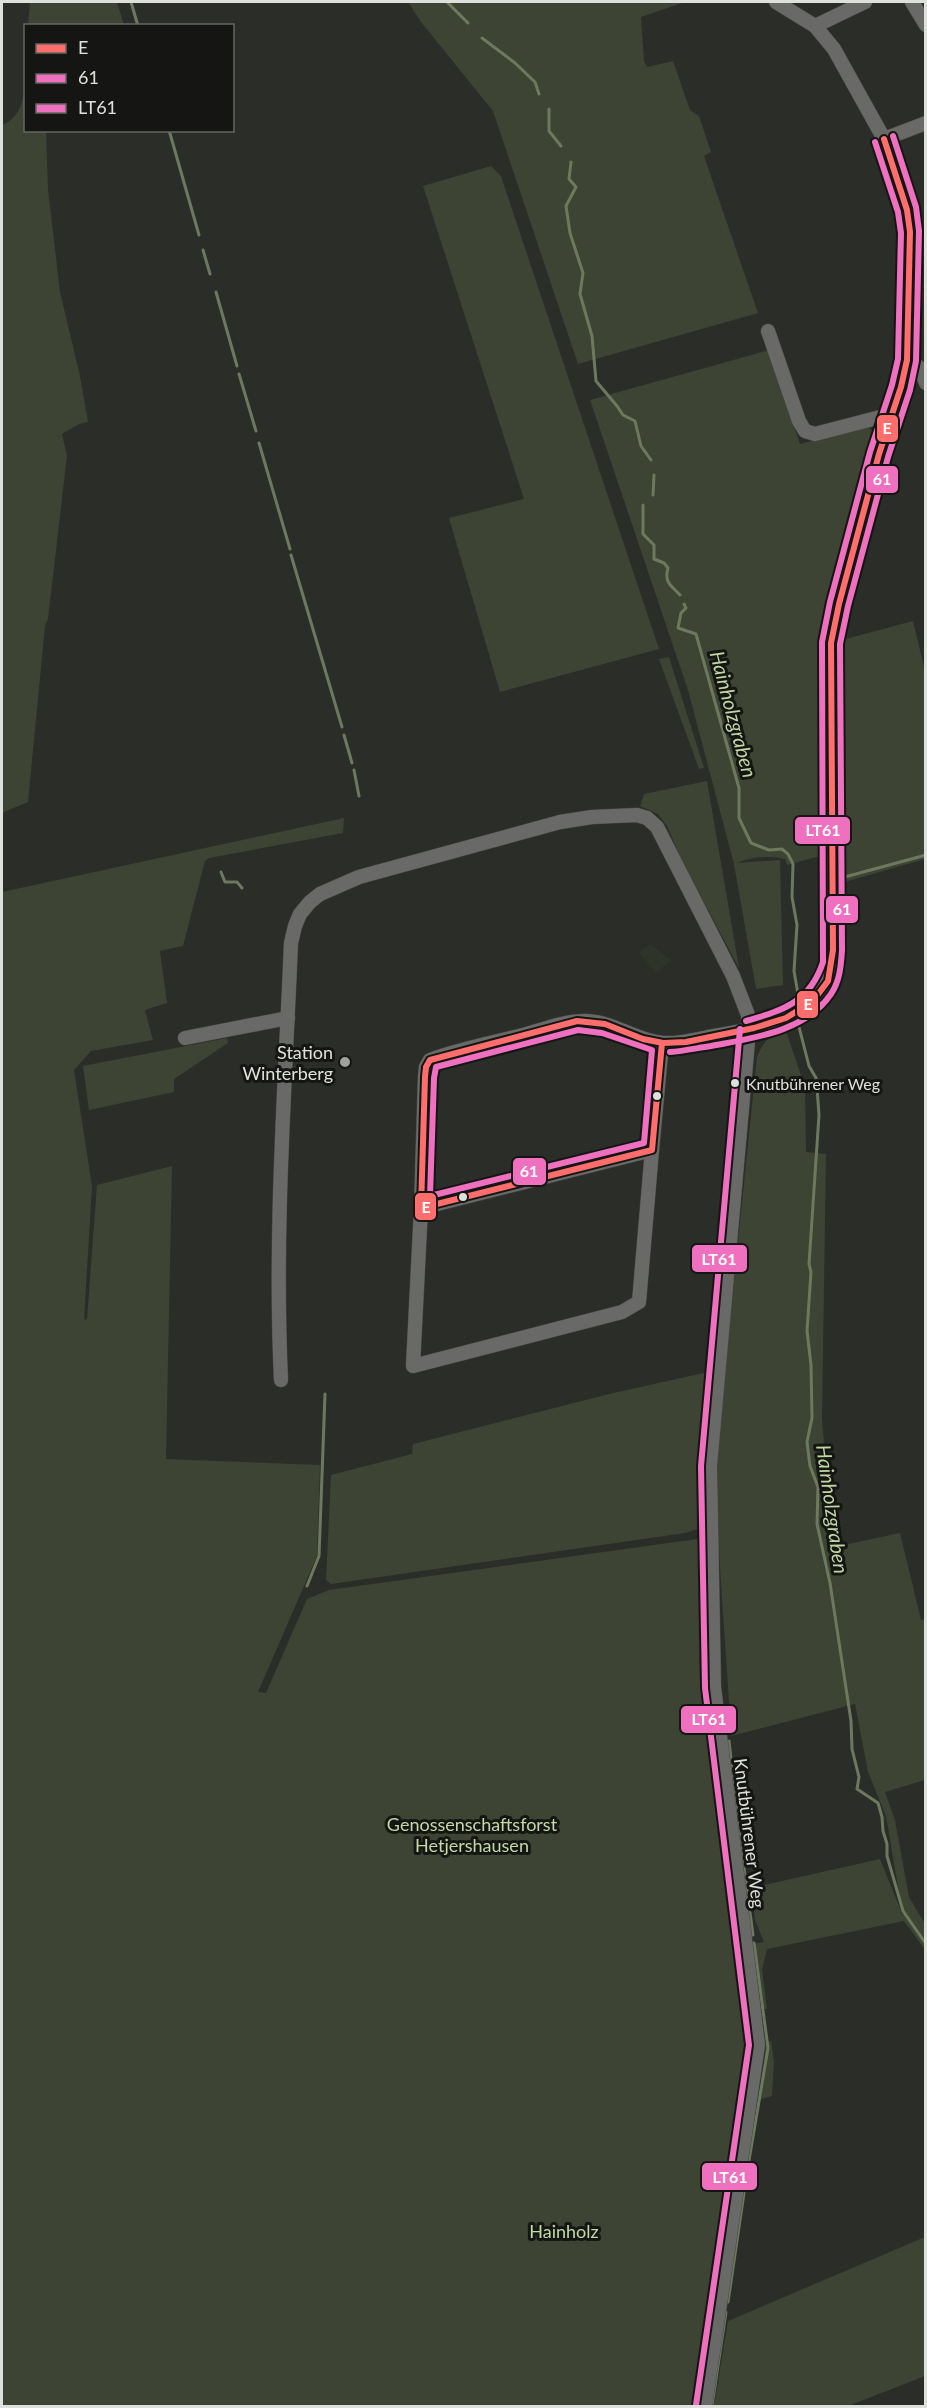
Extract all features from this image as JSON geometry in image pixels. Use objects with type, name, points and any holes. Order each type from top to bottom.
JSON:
[{"type":"street","points":[[662,1043],[639,1302],[622,1312],[413,1366],[425,1077],[426,1066],[430,1060],[561,1025],[585,1021],[662,1043],[684,1042],[749,1030],[771,1024],[813,1001],[823,990],[832,963],[830,663],[834,624],[879,454],[908,360],[910,232],[907,210],[884,139],[834,49],[814,26],[776,2]]},
{"type":"street","points":[[814,26],[865,2]]},
{"type":"street","points":[[912,2],[926,25]]},
{"type":"street","points":[[884,139],[926,123]]},
{"type":"street","points":[[768,331],[798,421],[805,431],[815,434],[892,414]]},
{"type":"street","points":[[908,360],[920,368],[926,383]]},
{"type":"street","name":"Knutbührener Weg","points":[[281,1380],[278,1287],[291,943],[300,914],[320,894],[359,877],[521,832],[592,817],[637,815],[647,818],[657,827],[733,976],[745,1004],[749,1030],[710,1466],[714,1687],[758,2045],[705,2406]]},
{"type":"street","points":[[185,1038],[288,1018]]},
{"type":"street","points":[[421,1208],[652,1150]]},
{"type":"shaded area","points":[[650,944],[671,960],[656,973],[639,952]]},
{"type":"green space","points":[[30,2],[117,2],[124,24],[28,24]]},
{"type":"green space","points":[[408,2],[685,2],[641,17],[644,61],[647,67],[673,61],[690,110],[699,116],[711,152],[704,156],[758,313],[578,364],[493,111],[421,22]]},
{"type":"green space","points":[[24,91],[24,132],[46,132],[48,189],[60,292],[80,376],[88,422],[79,424],[62,434],[67,456],[48,619],[45,626],[28,802],[2,813],[2,125],[16,115],[23,100]]},
{"type":"green space","points":[[491,166],[501,176],[659,649],[500,692],[449,518],[524,499],[423,186]]},
{"type":"green space","points":[[769,350],[800,444],[868,427],[874,433],[821,636],[824,855],[787,865],[785,859],[772,857],[754,858],[736,863],[780,860],[783,985],[756,989],[734,864],[688,690],[590,400]]},
{"type":"green space","points":[[913,621],[925,671],[925,859],[841,883],[838,641]]},
{"type":"green space","points":[[669,657],[704,768],[699,769],[659,659]]},
{"type":"green space","points":[[707,781],[739,968],[681,859],[667,826],[658,814],[640,806],[644,794]]},
{"type":"green space","name":"Genossenschaftsforst Hetjershausen","points":[[344,818],[343,833],[209,858],[205,861],[183,946],[160,951],[167,1003],[145,1010],[153,1040],[91,1051],[74,1070],[92,1186],[84,1320],[87,1319],[97,1185],[172,1166],[166,1459],[320,1465],[317,1556],[258,1692],[266,1693],[307,1599],[329,1590],[697,1539],[702,1543],[702,1654],[749,2031],[749,2061],[697,2406],[2,2406],[2,892]]},
{"type":"green space","points":[[785,1028],[805,1087],[806,1152],[826,1154],[822,1419],[826,1467],[839,1546],[900,1533],[921,1620],[925,1619],[925,1780],[885,1792],[895,1820],[909,1897],[925,1924],[926,1951],[904,1921],[767,1949],[762,1970],[767,2009],[761,2009],[752,1944],[764,1942],[755,1920],[751,1888],[880,1859],[903,1916],[886,1816],[868,1772],[855,1704],[731,1736],[719,1542],[719,1427],[757,1057],[768,1039]]},
{"type":"green space","points":[[227,1038],[228,1043],[174,1079],[174,1092],[89,1110],[83,1066]]},
{"type":"green space","points":[[708,1372],[700,1454],[701,1528],[685,1533],[331,1584],[326,1580],[331,1475],[412,1454],[413,1444],[609,1394]]},
{"type":"green space","points":[[771,2041],[774,2061],[772,2096],[761,2099],[766,2042]]},
{"type":"green space","points":[[925,2237],[925,2376],[848,2406],[714,2406],[728,2321]]},
{"type":"waterway","points":[[131,2],[137,24]]},
{"type":"waterway","name":"Hainholzgraben","points":[[447,2],[468,23]]},
{"type":"waterway","name":"Hainholzgraben","points":[[482,38],[515,63],[535,82],[539,94]]},
{"type":"waterway","name":"Hainholzgraben","points":[[549,109],[549,131],[561,146]]},
{"type":"waterway","points":[[170,132],[199,235]]},
{"type":"waterway","name":"Hainholzgraben","points":[[571,162],[569,179],[576,187],[566,206],[570,233],[583,273],[580,294],[592,336],[596,381],[623,415],[635,421],[641,446],[651,460]]},
{"type":"waterway","points":[[203,250],[210,274]]},
{"type":"waterway","points":[[216,292],[237,366]]},
{"type":"waterway","points":[[239,374],[256,431]]},
{"type":"waterway","points":[[259,443],[290,549]]},
{"type":"waterway","name":"Hainholzgraben","points":[[653,495],[654,475]]},
{"type":"waterway","name":"Hainholzgraben","points":[[643,505],[643,534],[654,545],[654,559],[664,563],[668,568],[668,580],[680,595]]},
{"type":"waterway","points":[[291,555],[342,727]]},
{"type":"waterway","name":"Hainholzgraben","points":[[684,604],[686,608],[681,613],[678,628],[696,634],[739,788],[739,818],[751,843],[769,850],[782,849],[788,854],[793,864],[792,897],[797,925],[794,971],[798,994]]},
{"type":"waterway","points":[[344,735],[352,763]]},
{"type":"waterway","points":[[354,770],[359,796]]},
{"type":"waterway","points":[[841,878],[926,855]]},
{"type":"waterway","points":[[221,872],[225,882],[237,882],[242,888]]},
{"type":"waterway","name":"Hainholzgraben","points":[[798,1023],[809,1066],[816,1078],[819,1115],[807,1331],[811,1365],[812,1418],[807,1442],[810,1466],[818,1487],[817,1524],[830,1583],[851,1721],[852,1749],[859,1777],[857,1789],[878,1803],[887,1844],[887,1856],[903,1911],[926,1944]]},
{"type":"waterway","points":[[307,1586],[319,1556],[325,1394]]},
{"type":"waterway","points":[[704,1541],[708,1697],[718,1773]]},
{"type":"waterway","points":[[729,1741],[737,1814]]},
{"type":"waterway","points":[[738,1823],[753,1935]]},
{"type":"waterway","points":[[745,2184],[768,2048],[754,1943]]},
{"type":"waterway","points":[[728,2302],[744,2193]]},
{"type":"waterway","points":[[712,2406],[726,2312]]},
{"type":"transit line","name":"61","points":[[670,1052],[744,1040],[793,1025],[820,1007],[831,994],[838,978],[842,950],[840,644],[888,457],[910,390],[916,361],[919,231],[916,207],[893,136]]},
{"type":"transit line","name":"E","points":[[662,1043],[652,1150],[421,1208],[425,1077],[426,1067],[430,1060],[577,1021],[605,1024],[643,1039],[663,1043],[686,1042],[754,1028],[786,1018],[813,1001],[828,981],[833,950],[831,643],[839,604],[879,454],[901,387],[907,360],[910,232],[907,210],[884,139]]},
{"type":"transit line","name":"LT61","points":[[746,1021],[772,1013],[794,1002],[811,987],[823,962],[822,642],[830,602],[870,452],[898,359],[901,233],[898,212],[875,142]]},
{"type":"transit line","name":"LT61","points":[[696,2405],[749,2045],[705,1688],[701,1466],[740,1029]]},
{"type":"transit line","name":"61","points":[[578,1030],[602,1033],[652,1050],[644,1143],[430,1196],[436,1067],[578,1030]]},
{"type":"place","name":"Station Winterberg","points":[[345,1062]]},
{"type":"place","name":"Knutbührener Weg","points":[[735,1083]]},
{"type":"park label","name":"Hainholz","points":[[564,2231]]}]
